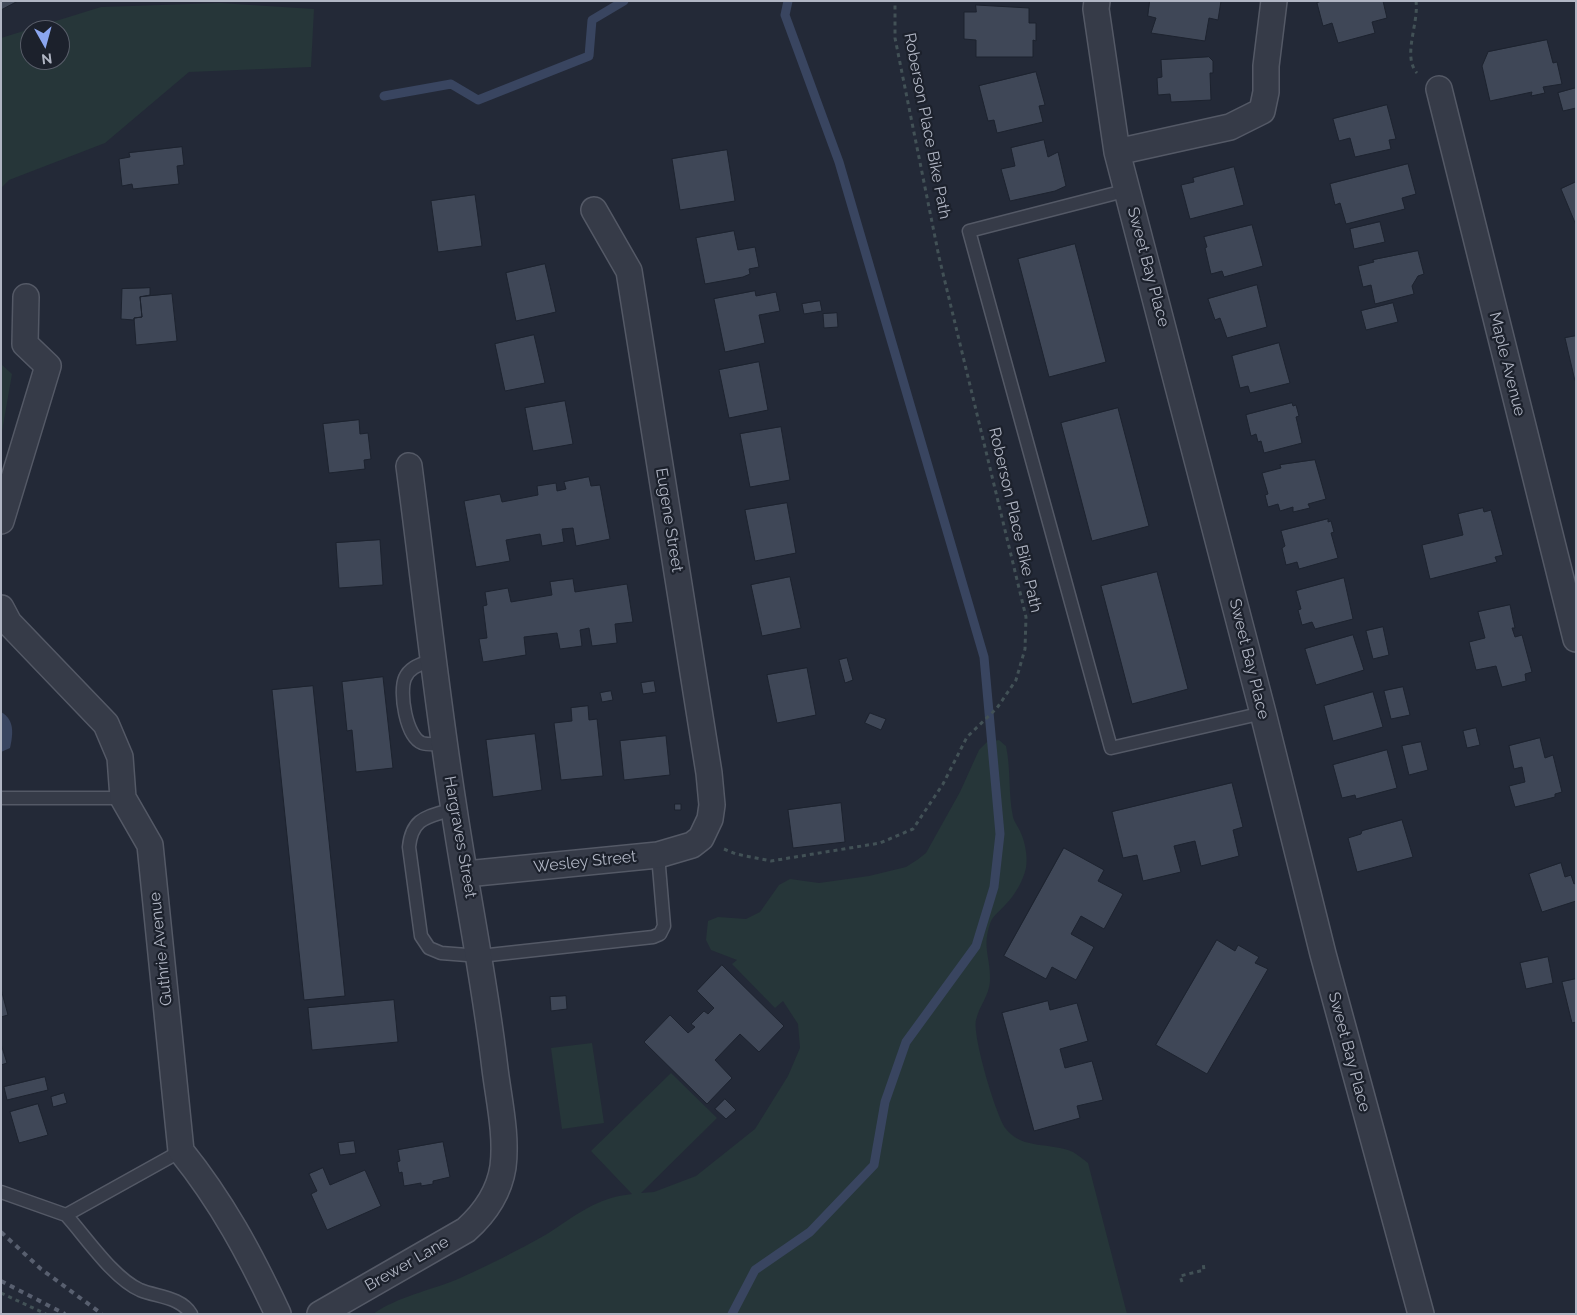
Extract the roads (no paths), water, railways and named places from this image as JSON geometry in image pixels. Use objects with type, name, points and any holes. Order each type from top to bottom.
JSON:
[{"type":"street","name":"Sweet Bay Place","points":[[1098,1],[1096,9],[1117,152],[1263,713],[1323,954],[1420,1314]]},
{"type":"street","points":[[1117,152],[1230,127],[1262,111],[1266,92],[1266,66],[1274,1]]},
{"type":"street","name":"Maple Avenue","points":[[1439,89],[1576,639]]},
{"type":"street","name":"Eugene Street","points":[[594,210],[629,271],[710,772],[712,805],[710,819],[701,838]]},
{"type":"street","points":[[1,521],[48,366],[25,344],[26,297]]},
{"type":"street","name":"Hargraves Street","points":[[409,466],[454,809],[480,956],[503,1139],[501,1176],[495,1195],[488,1206]]},
{"type":"street","name":"Guthrie Avenue","points":[[1,608],[9,624],[106,724],[120,757],[122,798],[150,845],[182,1150]]},
{"type":"street","name":"Wesley Street","points":[[466,874],[658,855],[692,845],[701,838]]},
{"type":"street","points":[[182,1150],[244,1242],[278,1314]]},
{"type":"street","name":"Brewer Lane","points":[[320,1314],[466,1230],[480,1218],[488,1206]]},
{"type":"lane","points":[[1128,190],[969,230],[1110,748],[1263,713]]},
{"type":"lane","points":[[434,659],[412,668],[405,678],[404,694],[407,726],[414,738],[422,743],[445,744]]},
{"type":"lane","points":[[1,798],[122,798]]},
{"type":"lane","points":[[454,809],[416,823],[410,835],[409,848],[421,936],[429,948],[441,953],[480,956],[642,939],[660,934],[664,926],[664,918],[658,855]]},
{"type":"lane","points":[[66,1215],[182,1150]]},
{"type":"lane","points":[[1,1192],[66,1215],[116,1272],[138,1289],[186,1305],[191,1314]]},
{"type":"water","points":[[1,712],[9,719],[12,733],[10,748],[1,752]]},
{"type":"waterway","points":[[384,96],[451,84],[478,100],[589,56],[592,20],[624,1]]},
{"type":"waterway","points":[[732,1314],[755,1270],[810,1232],[874,1165],[885,1102],[906,1042],[976,946],[994,887],[1000,834],[984,657],[839,162],[785,15],[788,1]]},
{"type":"railway","points":[[1,1232],[41,1269],[102,1314]]},
{"type":"railway","points":[[1,1281],[65,1314]]}]
